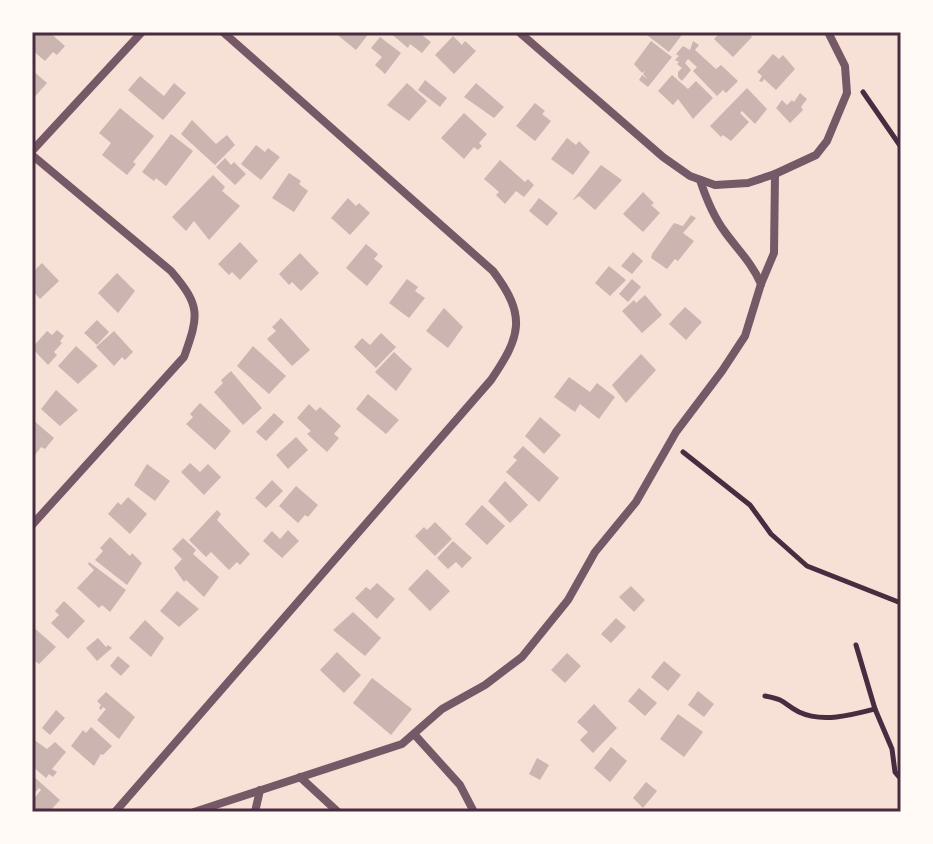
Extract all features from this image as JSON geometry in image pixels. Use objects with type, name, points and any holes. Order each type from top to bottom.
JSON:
[{"type":"street","points":[[32,525],[184,357],[192,335],[196,309],[171,271],[32,153],[142,32]]},
{"type":"street","points":[[115,812],[491,380],[511,350],[517,324],[508,290],[493,271],[223,32]]},
{"type":"street","points":[[519,32],[663,157],[690,176],[715,185],[748,183],[775,174],[816,155],[827,141],[847,93],[845,66],[828,32]]},
{"type":"street","points":[[194,812],[402,744],[442,709],[485,685],[522,657],[568,600],[595,552],[636,502],[676,432],[745,336],[774,253],[775,174]]},
{"type":"street","points":[[700,180],[724,231],[753,264],[761,284]]},
{"type":"street","points":[[414,734],[460,785],[474,812]]},
{"type":"street","points":[[300,777],[338,812]]},
{"type":"street","points":[[255,812],[260,790]]},
{"type":"path","points":[[845,66],[901,147]]},
{"type":"path","points":[[676,432],[683,451],[750,505],[771,534],[807,566],[901,603]]},
{"type":"path","points":[[856,645],[875,709],[892,749],[895,772],[901,779]]},
{"type":"path","points":[[765,696],[783,699],[804,713],[827,717],[875,709]]},
{"type":"building","points":[[37,32],[49,32],[65,46],[45,61],[32,50],[32,37]]},
{"type":"building","points":[[334,32],[370,32],[356,50]]},
{"type":"building","points":[[389,32],[418,32],[431,42],[422,53],[410,44],[408,48]]},
{"type":"building","points":[[643,32],[684,32],[669,52]]},
{"type":"building","points":[[721,32],[748,32],[752,37],[733,57],[714,39]]},
{"type":"building","points":[[453,36],[462,45],[465,41],[476,51],[454,74],[435,55]]},
{"type":"building","points":[[380,37],[401,53],[385,74],[375,65],[382,57],[371,48]]},
{"type":"building","points":[[651,41],[672,57],[648,87],[639,80],[642,75],[648,79],[643,74],[645,71],[642,73],[634,64]]},
{"type":"building","points":[[693,41],[699,45],[695,50],[716,69],[721,65],[738,81],[726,93],[723,90],[717,96],[693,71],[697,67],[688,59],[685,63],[691,70],[682,81],[678,77],[682,68],[675,60],[679,56],[676,54],[683,46],[690,50]]},
{"type":"building","points":[[773,54],[779,59],[783,55],[795,69],[776,90],[764,79],[759,81],[762,76],[757,72]]},
{"type":"building","points":[[32,70],[47,83],[32,100]]},
{"type":"building","points":[[672,75],[688,89],[696,81],[713,98],[693,119],[678,99],[673,105],[658,91]]},
{"type":"building","points":[[140,76],[164,96],[174,83],[186,93],[163,120],[128,90]]},
{"type":"building","points":[[425,80],[447,98],[440,107],[418,90]]},
{"type":"building","points":[[407,83],[427,101],[409,121],[387,105]]},
{"type":"building","points":[[476,83],[504,107],[494,118],[464,97]]},
{"type":"building","points":[[747,88],[767,109],[755,124],[742,111],[740,113],[749,122],[731,141],[723,135],[721,137],[710,126]]},
{"type":"building","points":[[800,93],[807,99],[801,107],[803,110],[790,123],[776,108],[782,100],[787,105],[792,100],[794,102]]},
{"type":"building","points":[[535,103],[551,121],[535,141],[516,126]]},
{"type":"building","points":[[120,108],[154,136],[133,162],[136,164],[127,175],[102,155],[111,143],[99,133]]},
{"type":"building","points":[[464,113],[487,134],[479,143],[482,146],[478,150],[474,147],[464,159],[441,138]]},
{"type":"building","points":[[192,120],[216,144],[227,135],[235,145],[215,165],[181,134]]},
{"type":"building","points":[[171,134],[193,151],[166,186],[142,172]]},
{"type":"building","points":[[567,138],[576,145],[579,141],[590,152],[573,175],[551,159]]},
{"type":"building","points":[[256,145],[265,152],[268,148],[280,157],[261,180],[241,164]]},
{"type":"building","points":[[225,158],[246,174],[235,185],[216,167]]},
{"type":"building","points":[[500,160],[525,182],[528,179],[534,185],[524,197],[516,191],[505,204],[496,195],[499,192],[484,179]]},
{"type":"building","points":[[601,165],[622,180],[595,210],[579,196],[572,201]]},
{"type":"building","points":[[289,173],[301,181],[299,184],[308,191],[294,212],[272,198]]},
{"type":"building","points":[[213,175],[225,187],[222,191],[240,206],[209,240],[194,221],[186,231],[172,217]]},
{"type":"building","points":[[643,192],[660,213],[643,232],[623,214]]},
{"type":"building","points":[[348,198],[370,213],[350,235],[331,218]]},
{"type":"building","points":[[539,198],[558,213],[547,226],[529,211]]},
{"type":"building","points":[[691,215],[696,218],[683,233],[694,241],[667,269],[651,258],[652,254],[674,223],[683,226]]},
{"type":"building","points":[[240,242],[258,261],[240,280],[232,272],[229,275],[218,264]]},
{"type":"building","points":[[366,244],[378,254],[374,259],[383,266],[367,286],[346,268]]},
{"type":"building","points":[[633,252],[643,261],[632,274],[621,266]]},
{"type":"building","points":[[300,253],[319,273],[301,291],[292,282],[289,285],[279,274]]},
{"type":"building","points":[[42,263],[59,281],[40,299],[32,290],[32,269],[34,271]]},
{"type":"building","points":[[609,266],[626,280],[610,296],[595,283]]},
{"type":"building","points":[[117,273],[135,291],[118,313],[98,293]]},
{"type":"building","points":[[407,279],[418,287],[415,291],[425,298],[409,318],[389,303]]},
{"type":"building","points":[[632,279],[641,287],[628,302],[619,294]]},
{"type":"building","points":[[645,295],[662,315],[642,333],[622,311]]},
{"type":"building","points":[[685,307],[702,322],[686,340],[669,324]]},
{"type":"building","points":[[444,308],[463,327],[448,348],[426,331]]},
{"type":"building","points":[[281,318],[310,350],[292,366],[267,339],[276,331],[272,327]]},
{"type":"building","points":[[97,320],[109,332],[97,345],[84,333]]},
{"type":"building","points":[[57,330],[64,336],[54,352],[57,355],[48,365],[32,348],[47,331],[52,335]]},
{"type":"building","points":[[114,331],[133,352],[125,360],[122,357],[114,366],[96,347]]},
{"type":"building","points":[[381,333],[396,347],[376,368],[354,347],[362,338],[370,345]]},
{"type":"building","points":[[76,346],[98,366],[78,384],[58,366]]},
{"type":"building","points":[[253,346],[286,376],[269,394],[237,366]]},
{"type":"building","points":[[394,352],[412,369],[396,391],[375,372]]},
{"type":"building","points":[[641,354],[656,370],[626,403],[612,385]]},
{"type":"building","points":[[231,371],[262,408],[243,425],[214,392]]},
{"type":"building","points":[[569,377],[590,392],[597,383],[615,397],[599,419],[580,404],[575,412],[554,397]]},
{"type":"building","points":[[56,390],[78,410],[60,426],[41,409]]},
{"type":"building","points":[[368,394],[399,420],[386,434],[356,409]]},
{"type":"building","points":[[200,403],[231,431],[215,450],[186,424]]},
{"type":"building","points":[[309,404],[316,411],[320,407],[341,426],[334,434],[339,438],[327,452],[307,434],[311,431],[297,418]]},
{"type":"building","points":[[274,413],[284,422],[266,441],[256,432]]},
{"type":"building","points":[[540,417],[561,435],[544,454],[525,436]]},
{"type":"building","points":[[32,419],[54,438],[35,455],[32,453]]},
{"type":"building","points":[[296,437],[308,450],[288,469],[276,455]]},
{"type":"building","points":[[523,446],[559,478],[539,502],[506,472],[517,460],[513,457]]},
{"type":"building","points":[[190,463],[200,472],[208,464],[221,477],[204,495],[181,472]]},
{"type":"building","points":[[147,464],[170,481],[155,501],[134,485]]},
{"type":"building","points":[[272,480],[283,491],[266,508],[255,498]]},
{"type":"building","points":[[505,481],[528,505],[510,523],[488,501]]},
{"type":"building","points":[[296,486],[318,505],[298,523],[279,506]]},
{"type":"building","points":[[128,497],[147,514],[130,534],[108,514],[118,502],[121,505]]},
{"type":"building","points":[[482,505],[505,526],[487,545],[465,524]]},
{"type":"building","points":[[217,510],[221,514],[217,520],[250,554],[240,565],[237,562],[229,570],[211,552],[206,557],[189,540]]},
{"type":"building","points":[[435,522],[452,539],[435,556],[415,536]]},
{"type":"building","points":[[288,530],[299,541],[282,558],[263,541],[272,531],[280,539]]},
{"type":"building","points":[[110,537],[142,563],[127,585],[95,560]]},
{"type":"building","points":[[183,538],[196,550],[193,554],[219,577],[204,597],[186,580],[184,582],[174,568],[182,559],[172,549]]},
{"type":"building","points":[[453,541],[472,558],[462,568],[456,562],[448,569],[437,558]]},
{"type":"building","points":[[89,562],[126,590],[110,612],[102,605],[99,608],[77,588],[94,570]]},
{"type":"building","points":[[427,569],[450,591],[430,611],[408,589]]},
{"type":"building","points":[[377,583],[395,599],[377,619],[355,598],[366,587],[370,590]]},
{"type":"building","points":[[631,586],[645,600],[634,612],[619,597]]},
{"type":"building","points":[[177,591],[199,609],[179,627],[160,611]]},
{"type":"building","points":[[64,601],[85,621],[68,639],[51,623],[59,615],[55,611]]},
{"type":"building","points":[[353,612],[381,638],[365,656],[333,630]]},
{"type":"building","points":[[616,618],[626,627],[611,643],[601,634]]},
{"type":"building","points":[[145,620],[164,638],[151,657],[129,638]]},
{"type":"building","points":[[32,626],[56,647],[39,664],[32,659]]},
{"type":"building","points":[[98,638],[106,647],[112,648],[97,661],[86,648]]},
{"type":"building","points":[[337,652],[361,675],[344,693],[320,670]]},
{"type":"building","points":[[567,653],[581,666],[565,683],[551,670]]},
{"type":"building","points":[[118,656],[130,666],[121,676],[110,666]]},
{"type":"building","points":[[664,661],[681,675],[668,691],[651,677]]},
{"type":"building","points":[[372,678],[412,709],[391,735],[353,703]]},
{"type":"building","points":[[639,688],[657,703],[645,716],[628,701]]},
{"type":"building","points":[[698,691],[714,704],[704,717],[688,705]]},
{"type":"building","points":[[106,692],[135,717],[119,739],[97,720],[106,709],[103,707],[101,710],[97,701]]},
{"type":"building","points":[[594,704],[617,728],[593,753],[580,740],[588,732],[577,722]]},
{"type":"building","points":[[56,710],[65,718],[50,735],[42,728]]},
{"type":"building","points":[[678,714],[703,732],[684,757],[660,739]]},
{"type":"building","points":[[91,727],[112,746],[101,754],[94,766],[71,746],[83,730],[86,733]]},
{"type":"building","points":[[33,739],[47,749],[55,742],[66,752],[52,769],[57,772],[53,777],[49,774],[46,778],[32,766]]},
{"type":"building","points":[[611,747],[627,761],[610,782],[594,768]]},
{"type":"building","points":[[537,758],[549,765],[540,780],[529,774]]},
{"type":"building","points":[[32,775],[60,800],[49,812],[32,812],[32,801],[41,790],[39,788],[32,796]]},
{"type":"building","points":[[646,782],[657,791],[643,808],[633,798]]}]
